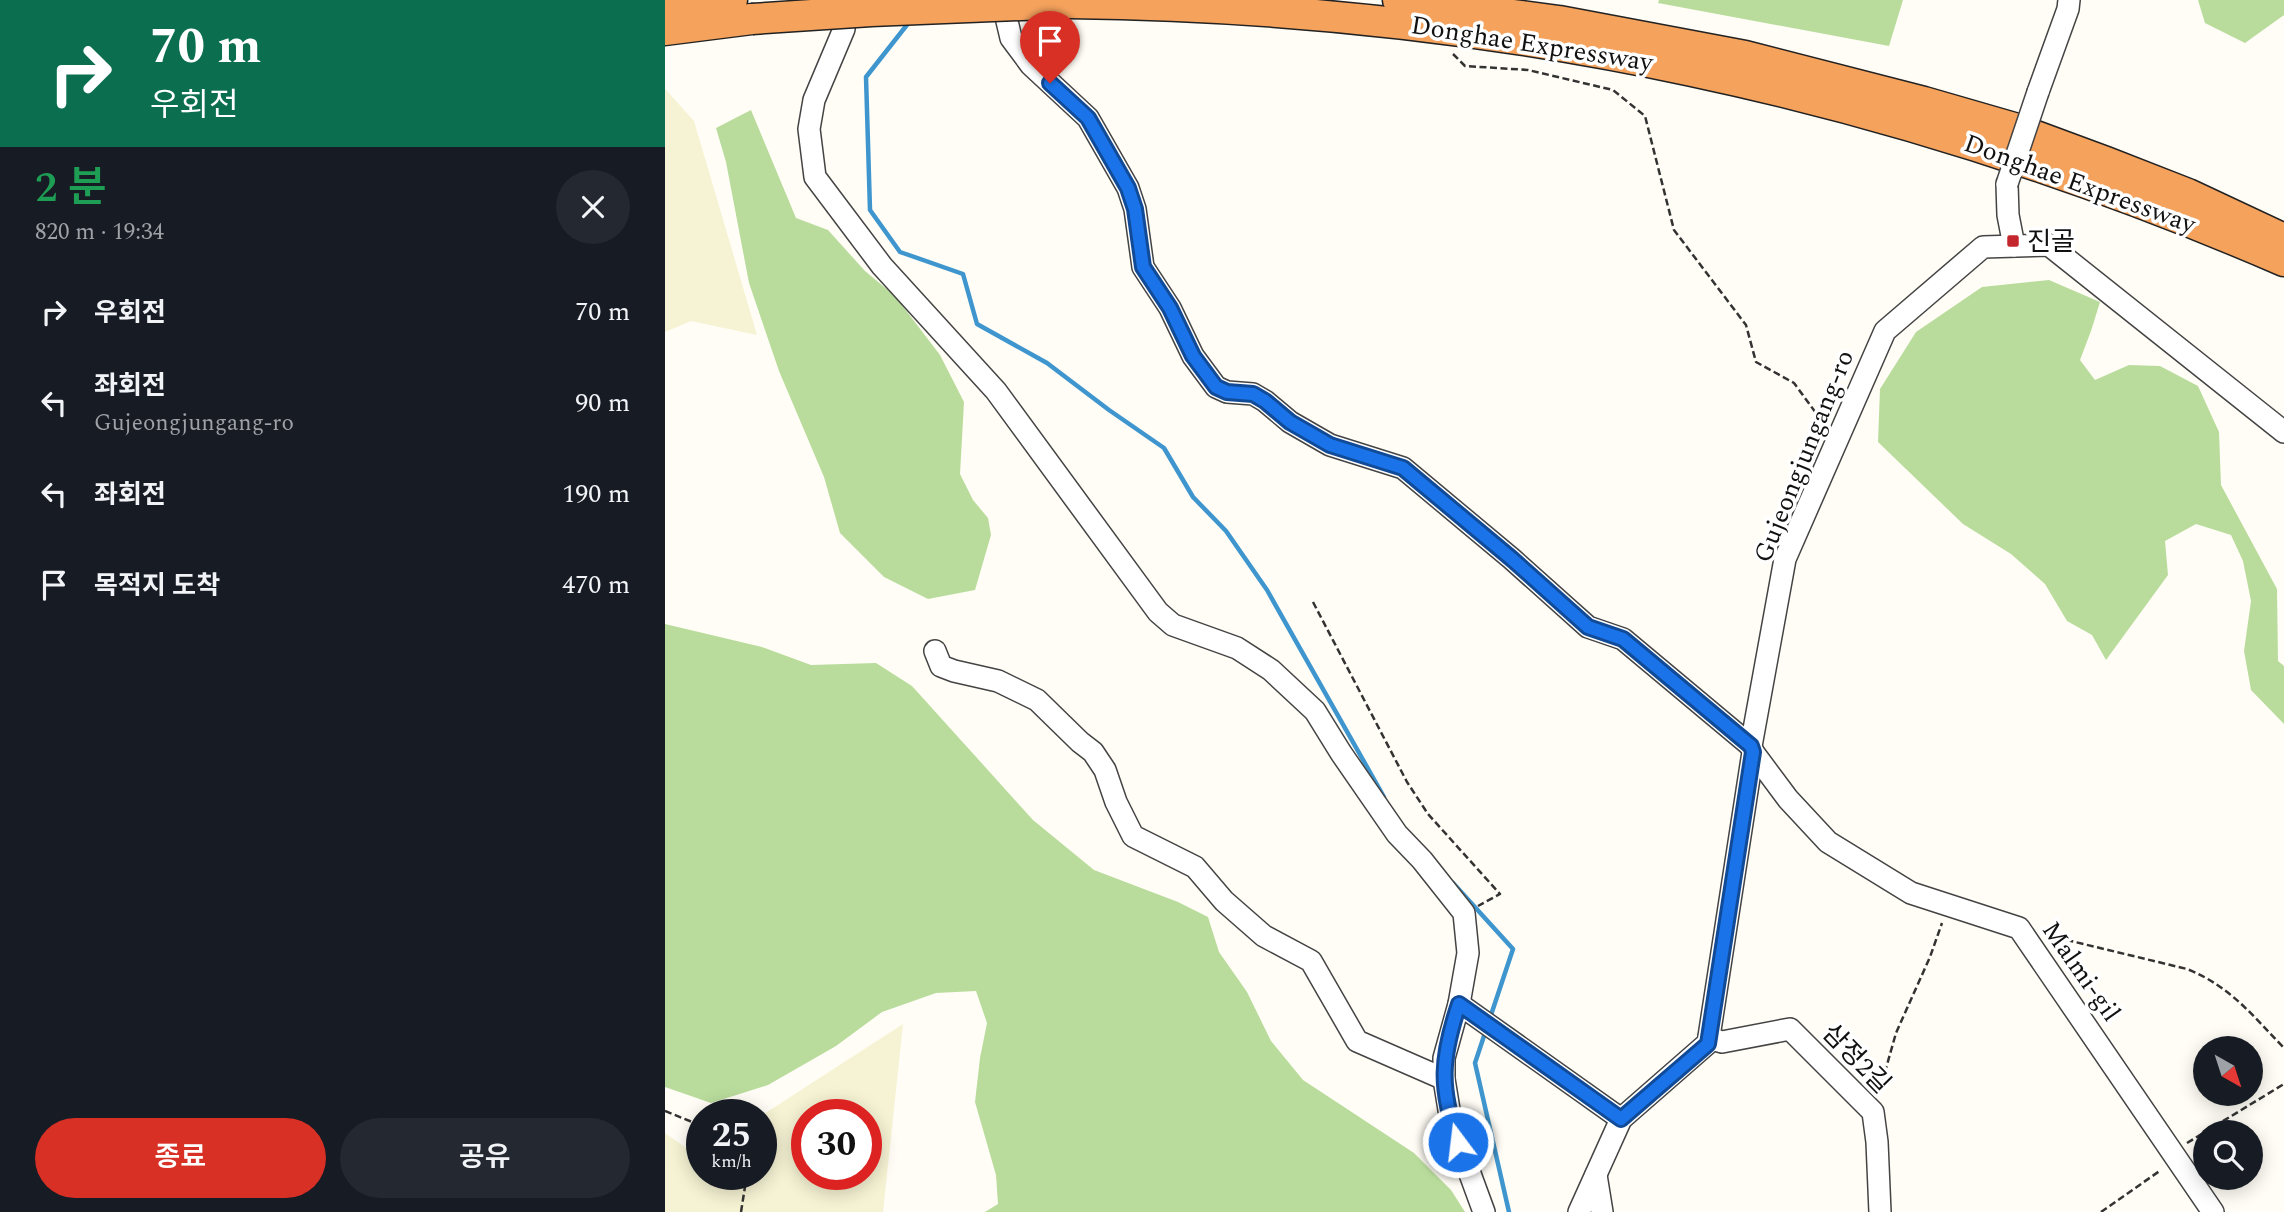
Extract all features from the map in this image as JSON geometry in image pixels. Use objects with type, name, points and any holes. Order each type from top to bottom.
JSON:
[{"type":"highway","name":"Donghae Expressway","points":[[1398,0],[1559,21],[1745,56],[1924,102],[2014,128],[2106,162],[2188,194],[2284,239]]},
{"type":"highway","name":"Donghae Expressway","points":[[665,9],[912,9],[1070,3],[1214,7],[1376,20],[1511,37],[1684,68],[1860,111],[1975,145],[2167,212],[2284,261]]},
{"type":"highway","name":"Donghae Expressway","points":[[665,30],[742,10]]},
{"type":"street","points":[[844,0],[843,29],[814,100],[809,129],[814,177],[890,275],[996,391],[1159,612],[1173,625],[1237,648],[1271,670],[1315,711],[1397,834],[1422,860],[1464,913],[1468,953],[1465,1007],[1444,1058],[1444,1079],[1451,1122],[1484,1212]]},
{"type":"street","name":"Malmi-gil","points":[[1002,0],[1011,38],[1031,65],[1088,118],[1128,188],[1135,209],[1143,267],[1170,308],[1193,356],[1216,387],[1227,392],[1253,394],[1290,422],[1330,445],[1403,468],[1588,627],[1623,639],[1752,749],[1788,799],[1828,842],[1911,893],[2019,928],[2213,1212]]},
{"type":"street","points":[[2014,246],[2008,215],[2007,184],[2069,0]]},
{"type":"street","name":"Gujeongjungang-ro","points":[[1709,1038],[1752,749],[1786,559],[1885,331],[1983,247],[2049,245],[2284,432]]},
{"type":"street","points":[[935,651],[941,666],[998,681],[1037,700],[1093,752],[1105,770],[1116,802],[1133,836],[1195,867],[1224,901],[1264,936],[1311,961],[1357,1041],[1444,1079]]},
{"type":"street","points":[[1465,1007],[1621,1119]]},
{"type":"street","name":"삼정2길","points":[[1709,1038],[1722,1042],[1790,1029],[1873,1112],[1880,1212]]},
{"type":"street","points":[[1579,1212],[1621,1119],[1708,1044],[1709,1038]]},
{"type":"street","points":[[1596,1175],[1602,1212]]},
{"type":"path","points":[[1451,48],[1452,53],[1465,66],[1528,70],[1613,90],[1645,116],[1674,230],[1746,325],[1756,362],[1794,383],[1817,412],[1836,444]]},
{"type":"path","points":[[1313,602],[1407,782],[1428,814],[1500,894],[1470,911]]},
{"type":"path","points":[[1873,1112],[1896,1032],[1930,957],[1948,906]]},
{"type":"path","points":[[2019,928],[2202,975],[2227,990],[2284,1048]]},
{"type":"path","points":[[2101,1212],[2175,1155],[2284,1084]]},
{"type":"path","points":[[665,1111],[686,1120]]},
{"type":"path","points":[[741,1212],[744,1190]]},
{"type":"shaded area","points":[[665,89],[694,121],[757,335],[691,321],[665,332]]},
{"type":"shaded area","points":[[903,1024],[883,1212],[665,1212],[665,1133],[686,1148],[686,1190],[777,1190],[777,1106]]},
{"type":"green space","points":[[1659,0],[1903,0],[1889,46],[1658,3]]},
{"type":"green space","points":[[2198,0],[2284,0],[2284,15],[2245,43],[2205,23]]},
{"type":"green space","points":[[751,110],[796,218],[828,230],[865,271],[895,296],[940,355],[964,402],[960,474],[973,500],[988,518],[991,535],[975,590],[928,599],[884,577],[840,533],[824,477],[779,371],[749,283],[726,162],[716,128]]},
{"type":"green space","points":[[2049,280],[2100,302],[2080,360],[2095,380],[2129,365],[2160,366],[2198,386],[2219,432],[2221,485],[2277,589],[2278,661],[2284,666],[2284,724],[2251,690],[2244,651],[2251,601],[2243,561],[2231,535],[2196,524],[2165,541],[2168,575],[2106,660],[2092,635],[2067,621],[2045,584],[2011,554],[1963,524],[1878,442],[1880,389],[1916,332],[1982,287]]},
{"type":"green space","points":[[665,624],[762,647],[811,665],[876,663],[912,686],[1033,820],[1094,870],[1178,902],[1208,917],[1219,952],[1247,992],[1271,1041],[1303,1080],[1414,1153],[1451,1190],[1465,1212],[985,1212],[998,1204],[996,1175],[975,1102],[987,1023],[976,991],[936,993],[882,1012],[836,1046],[768,1085],[724,1099],[700,1099],[665,1087]]},
{"type":"waterway","points":[[910,21],[866,77],[870,210],[900,252],[963,274],[977,324],[1047,363],[1164,448],[1193,497],[1226,531],[1267,590],[1384,797]]},
{"type":"waterway","points":[[1453,883],[1513,949],[1490,1018]]},
{"type":"waterway","points":[[1486,1030],[1475,1063],[1509,1212]]},
{"type":"place","name":"진골","points":[[2013,241]]},
{"type":"route","points":[[1050,83],[1088,118],[1128,188],[1135,209],[1143,267],[1170,308],[1193,356],[1216,387],[1227,392],[1253,394],[1290,422],[1330,445],[1403,468],[1588,627],[1623,639],[1751,746],[1753,752],[1708,1044],[1621,1119],[1459,1004],[1444,1058],[1444,1079],[1451,1122],[1458,1142]]}]
